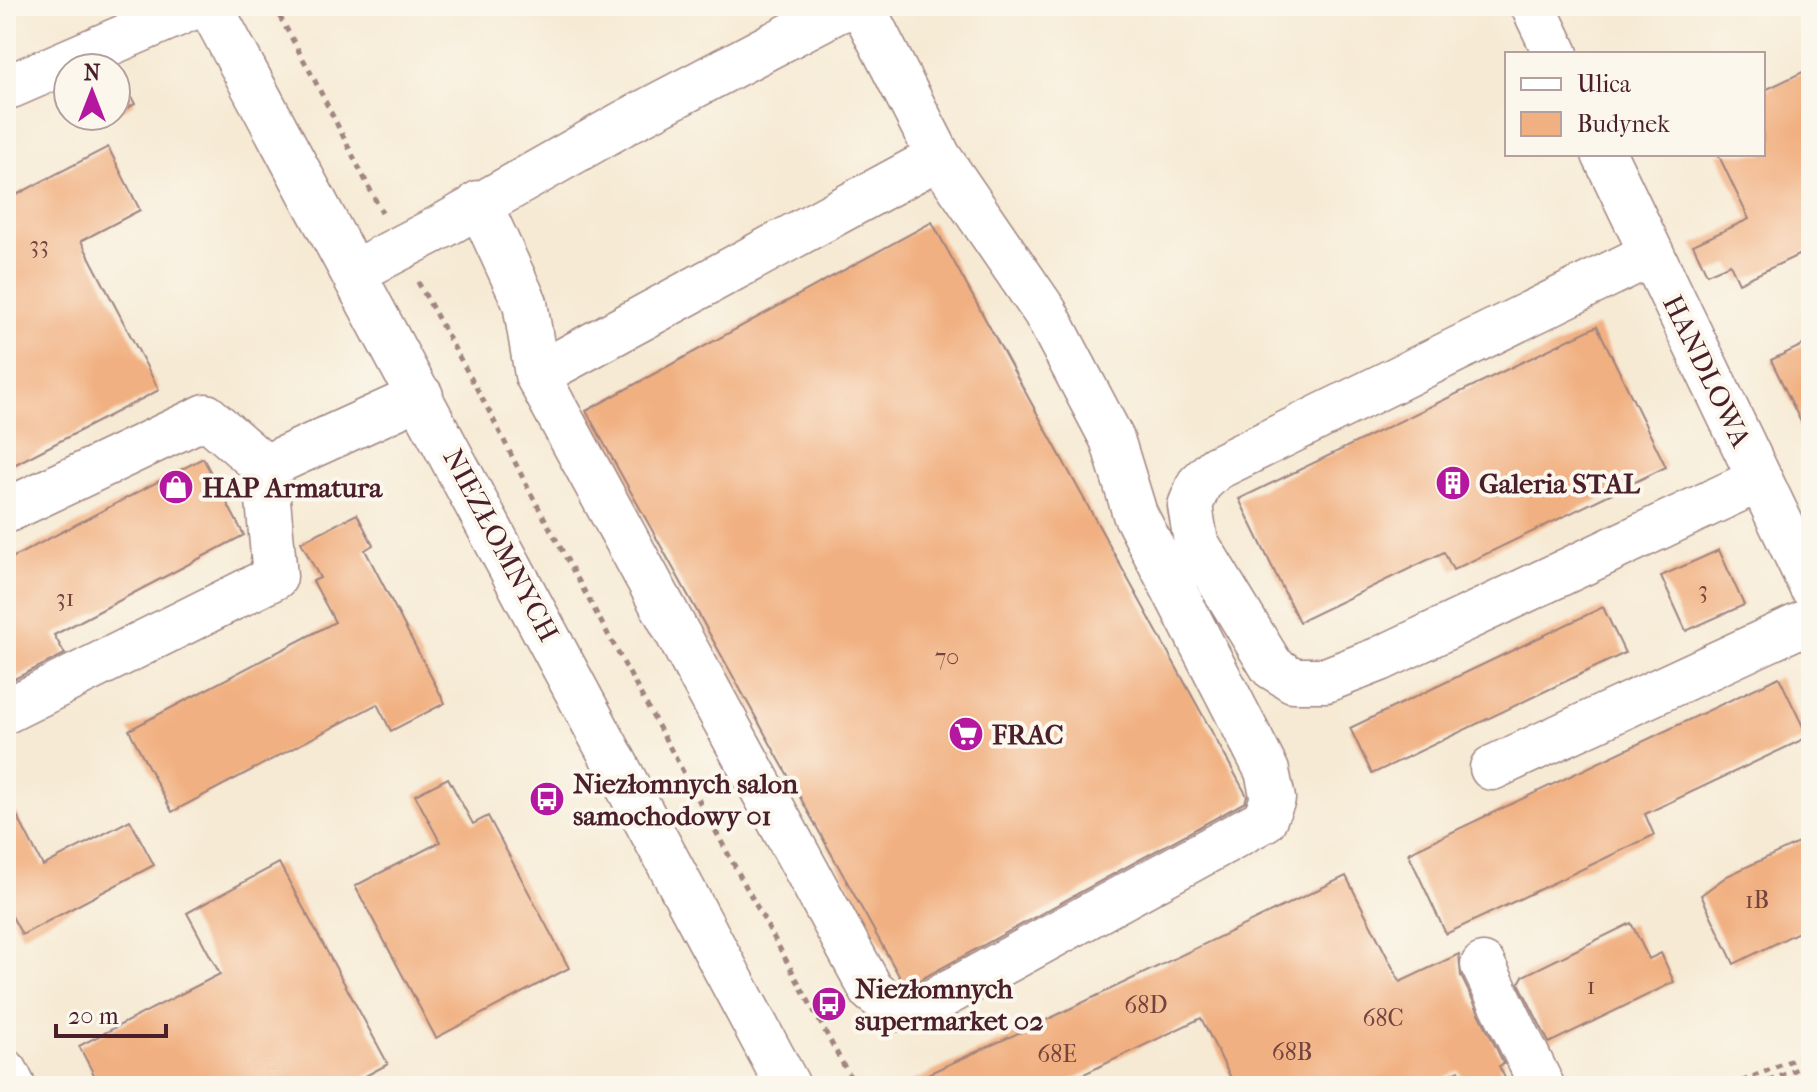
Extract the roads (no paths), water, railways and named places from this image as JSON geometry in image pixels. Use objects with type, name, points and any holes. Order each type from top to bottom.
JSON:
[{"type":"street","points":[[11,86],[196,6]]},
{"type":"street","name":"NIEZŁOMNYCH","points":[[210,6],[788,1086]]},
{"type":"street","points":[[354,272],[744,60],[837,11],[854,6]]},
{"type":"street","points":[[479,203],[525,303],[537,375],[872,991],[896,1009],[926,1005],[1264,820],[1273,799],[1267,771],[1135,514],[1112,439],[1045,312],[939,157],[862,6]]},
{"type":"street","points":[[1533,6],[1555,52]]},
{"type":"street","name":"HANDLOWA","points":[[1605,156],[1811,586]]},
{"type":"street","points":[[537,375],[939,157]]},
{"type":"street","points":[[1651,254],[1216,468],[1199,484],[1190,506],[1196,542],[1272,667],[1293,680],[1326,680],[1380,659],[1759,480]]},
{"type":"street","points":[[265,467],[421,396]]},
{"type":"street","points":[[6,511],[206,416],[265,467],[275,577],[6,711]]},
{"type":"street","points":[[1492,768],[1811,620]]},
{"type":"street","points":[[1483,965],[1542,1086]]},
{"type":"street","points":[[6,1072],[13,1086]]},
{"type":"place","name":"Galeria STAL","points":[[1453,483]]},
{"type":"place","name":"HAP Armatura","points":[[176,487]]},
{"type":"place","name":"FRAC","points":[[966,734]]},
{"type":"place","name":"Niezłomnych salon samochodowy 01","points":[[547,799]]},
{"type":"place","name":"Niezłomnych supermarket 02","points":[[829,1004]]}]
